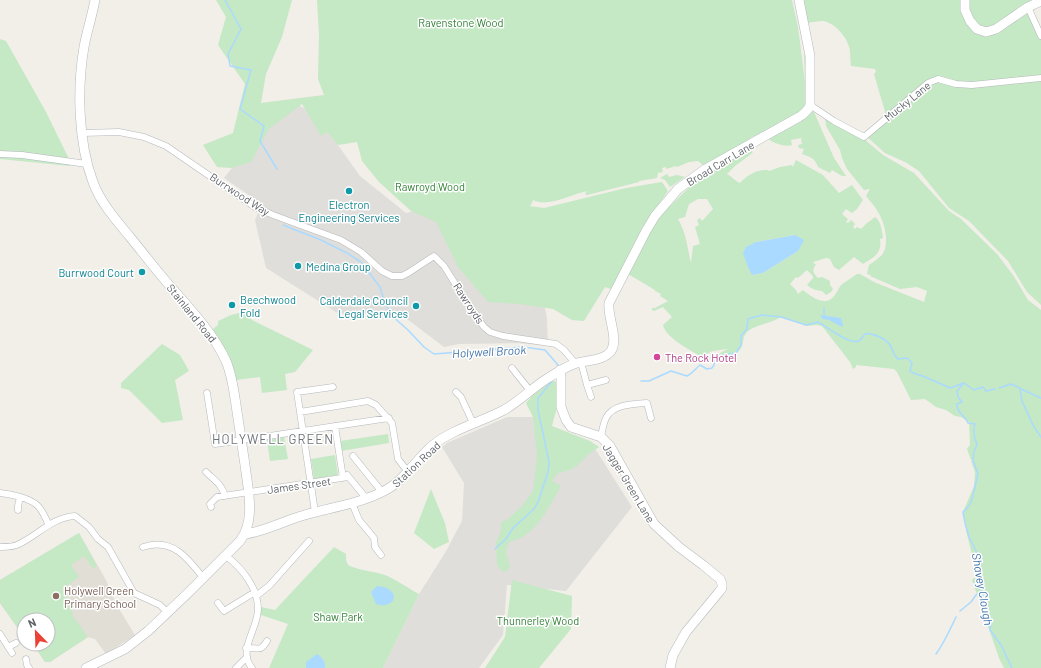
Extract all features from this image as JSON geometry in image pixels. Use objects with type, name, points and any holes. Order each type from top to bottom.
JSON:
[{"type":"street","name":"Stainland Road","points":[[95,0],[83,54],[80,88],[82,133],[87,164],[93,183],[104,204],[192,311],[215,341],[226,362],[232,382],[249,492],[249,522],[246,534]]},
{"type":"street","points":[[799,0],[810,56],[810,105]]},
{"type":"street","points":[[965,0],[965,10],[970,21],[979,31],[986,32],[996,30],[1028,7],[1041,1]]},
{"type":"street","points":[[1028,7],[1041,36]]},
{"type":"street","name":"Mucky Lane","points":[[810,105],[834,121],[864,136],[928,83],[935,80],[942,79],[956,84],[972,85],[1041,78]]},
{"type":"street","name":"Broad Carr Lane","points":[[551,376],[560,370],[578,363],[602,357],[612,349],[613,340],[609,303],[655,216],[678,189],[704,170],[806,113],[810,105]]},
{"type":"street","name":"Burrwood Way","points":[[82,133],[119,132],[144,137],[166,146],[255,207],[272,215],[341,240],[361,252],[382,271],[392,276],[402,276],[434,256]]},
{"type":"street","points":[[0,154],[22,155],[87,164]]},
{"type":"street","name":"Rawroyds","points":[[434,256],[444,266],[471,309],[484,327],[490,332],[503,336],[556,344],[578,363]]},
{"type":"street","points":[[578,363],[591,397]]},
{"type":"street","points":[[512,368],[531,392]]},
{"type":"street","name":"Jagger Green Lane","points":[[560,370],[561,407],[566,420],[571,427],[601,437],[610,446],[654,524],[679,547],[720,579],[722,584],[722,588],[686,632],[673,655],[670,668]]},
{"type":"street","name":"Station Road","points":[[246,534],[257,532],[315,512],[352,503],[394,486],[409,473],[419,459],[434,444],[473,423],[502,411],[531,392],[551,376]]},
{"type":"street","points":[[587,385],[606,380]]},
{"type":"street","points":[[315,512],[297,392],[333,387]]},
{"type":"street","points":[[456,392],[461,396],[473,423]]},
{"type":"street","points":[[207,393],[215,444],[335,426],[391,421]]},
{"type":"street","points":[[300,412],[368,401],[376,405],[391,421],[398,459],[409,473]]},
{"type":"street","points":[[601,437],[606,418],[611,412],[622,407],[647,403],[651,418]]},
{"type":"street","points":[[335,426],[342,469],[346,478],[366,498]]},
{"type":"street","points":[[353,456],[382,492]]},
{"type":"street","points":[[206,472],[212,479],[221,485],[225,496]]},
{"type":"street","name":"James Street","points":[[211,508],[210,504],[217,497],[346,478]]},
{"type":"street","points":[[0,493],[12,494],[32,501],[39,506],[49,526]]},
{"type":"street","points":[[18,510],[20,497]]},
{"type":"street","points":[[352,503],[359,520],[374,538],[375,547],[381,555]]},
{"type":"street","points":[[0,547],[18,545],[66,516],[74,516],[89,527],[98,539],[108,547],[134,593],[160,605],[168,613]]},
{"type":"street","points":[[86,668],[125,649],[168,613],[204,579],[246,534]]},
{"type":"street","points":[[218,603],[224,612],[269,586],[309,541]]},
{"type":"street","points":[[143,547],[149,545],[160,545],[172,547],[186,556],[204,579]]},
{"type":"street","points":[[226,556],[245,574],[256,594],[258,610],[246,648],[248,662],[252,668]]},
{"type":"street","points":[[0,634],[12,654]]},
{"type":"street","points":[[246,648],[257,650],[263,647],[267,640]]},
{"type":"street","points":[[8,647],[16,643]]},
{"type":"street","points":[[236,668],[247,657]]},
{"type":"street","points":[[26,659],[29,668]]},
{"type":"shaded area","points":[[297,104],[318,117],[360,176],[406,213],[427,207],[484,290],[545,308],[547,318],[548,346],[518,343],[459,344],[444,347],[399,313],[339,314],[266,268],[255,220],[262,204],[224,178],[269,121]]},
{"type":"shaded area","points":[[507,417],[533,417],[594,447],[632,507],[566,591],[507,585],[503,635],[479,668],[383,668],[419,594],[445,553],[462,521],[464,483],[442,447],[447,443]]},
{"type":"shaded area","name":"Holywell Green Primary School","points":[[79,533],[106,580],[116,604],[135,635],[106,654],[95,639],[88,637],[50,662],[45,662],[38,652],[56,652],[56,612],[16,612],[16,626],[0,603],[0,580]]},
{"type":"green space","points":[[216,0],[292,0],[282,37],[266,74],[261,103],[324,95],[318,79],[319,35],[317,0],[792,0],[798,27],[805,82],[804,56],[806,52],[808,108],[779,125],[752,137],[737,149],[705,167],[698,161],[689,162],[677,167],[666,169],[666,167],[662,168],[663,172],[658,173],[657,178],[639,181],[587,195],[585,194],[587,191],[560,200],[539,202],[533,200],[529,206],[544,208],[626,188],[662,182],[668,191],[642,228],[611,289],[605,287],[584,321],[572,320],[553,309],[520,304],[488,302],[458,267],[436,222],[411,211],[379,182],[362,161],[357,142],[338,145],[327,132],[321,136],[302,104],[269,129],[251,162],[231,168],[217,167],[203,145],[233,133],[245,84],[218,45],[226,17]]},
{"type":"green space","points":[[803,0],[962,0],[961,3],[987,36],[995,34],[1029,12],[1041,40],[1041,77],[967,84],[939,78],[886,115],[874,74],[876,72],[875,69],[851,66],[850,49],[844,37],[835,26],[827,22],[821,21],[807,23]]},
{"type":"green space","points":[[968,0],[1033,0],[1019,7],[993,27],[982,28],[971,19]]},
{"type":"green space","points":[[0,39],[6,41],[46,112],[69,159],[70,166],[0,159]]},
{"type":"green space","points":[[1041,80],[1041,305],[1027,292],[1008,261],[969,221],[949,208],[919,171],[905,162],[885,153],[867,137],[930,83],[937,81],[957,86]]},
{"type":"green space","points":[[814,112],[834,158],[846,176],[842,176],[832,170],[830,173],[818,167],[814,160],[802,154],[804,149],[799,148],[798,145],[802,144],[801,138],[791,140],[792,145],[789,146],[777,144],[769,139]]},
{"type":"green space","points":[[825,118],[864,139],[883,155],[914,173],[949,211],[961,219],[997,254],[1013,275],[1028,300],[1041,310],[1041,668],[1004,668],[999,658],[972,580],[977,576],[963,512],[974,486],[975,472],[971,461],[974,461],[971,460],[967,449],[970,445],[969,422],[946,410],[936,407],[925,399],[911,400],[894,369],[856,365],[853,369],[850,362],[822,326],[807,326],[781,317],[751,329],[746,333],[741,348],[738,352],[722,358],[719,356],[720,353],[728,349],[712,351],[702,357],[673,339],[665,330],[663,325],[672,317],[663,307],[654,311],[652,310],[652,308],[655,308],[668,301],[660,296],[661,294],[628,274],[648,232],[669,204],[670,206],[688,188],[713,169],[749,149],[753,152],[727,174],[738,182],[740,183],[749,175],[760,170],[769,171],[792,165],[793,167],[796,160],[823,175],[839,193],[852,185],[863,200],[857,209],[852,213],[846,209],[842,214],[848,219],[846,222],[848,223],[851,220],[855,224],[853,227],[855,229],[857,227],[861,229],[875,217],[881,226],[883,238],[880,239],[880,248],[874,257],[863,264],[854,257],[839,270],[834,267],[830,259],[826,258],[813,262],[816,265],[813,270],[814,273],[818,278],[822,277],[830,281],[830,285],[833,289],[826,295],[822,291],[814,290],[807,285],[813,276],[807,270],[798,278],[796,277],[790,284],[798,294],[803,290],[818,300],[827,301],[836,294],[841,285],[857,274],[860,274],[874,282],[924,302],[927,291],[917,287],[900,289],[867,274],[869,265],[882,255],[886,245],[886,234],[881,217],[866,196],[870,189],[864,190],[847,169],[840,150],[826,126]],"holes":[[[698,199],[707,199],[713,209],[702,221],[700,218],[697,220],[699,225],[695,227],[700,244],[693,246],[691,263],[685,236],[678,219],[685,217],[689,204]],[[795,235],[798,251],[763,273],[752,275],[756,242]]]},
{"type":"green space","points":[[667,174],[669,177],[677,175],[685,177],[670,187],[665,180],[660,178]]},
{"type":"green space","points":[[243,312],[252,320],[313,350],[295,372],[285,374],[287,390],[262,393],[260,377],[236,380],[231,363],[213,329],[218,325],[218,321],[231,315]]},
{"type":"green space","points":[[162,344],[180,355],[189,371],[175,380],[183,420],[162,423],[129,390],[121,388],[121,383]]},
{"type":"green space","points":[[551,381],[558,382],[556,411],[552,426],[590,441],[599,447],[574,468],[558,473],[552,481],[561,486],[550,506],[530,532],[519,539],[509,542],[506,552],[510,567],[506,572],[502,571],[497,565],[496,543],[501,530],[501,522],[507,520],[521,507],[533,491],[537,456],[533,417],[526,403],[532,396]]},
{"type":"green space","points":[[388,434],[389,443],[341,451],[340,441]]},
{"type":"green space","points":[[284,437],[288,459],[270,461],[267,440]]},
{"type":"green space","points":[[335,455],[338,475],[314,479],[311,459]]},
{"type":"green space","points":[[431,489],[445,523],[449,542],[434,549],[414,533]]},
{"type":"green space","points":[[79,533],[97,566],[93,569],[84,556],[71,565],[79,577],[62,589],[73,608],[71,610],[73,613],[72,615],[88,637],[50,662],[45,662],[38,652],[56,652],[56,612],[16,612],[16,626],[0,603],[0,580]]},
{"type":"green space","name":"Shaw Park","points":[[334,547],[346,554],[348,565],[357,569],[385,575],[419,594],[383,668],[269,668],[288,624],[261,615],[261,607],[275,610]]},
{"type":"green space","name":"Thunnerley Wood","points":[[512,580],[572,596],[571,629],[539,668],[485,668],[505,637]]},
{"type":"water","points":[[795,235],[804,240],[798,251],[763,273],[752,275],[743,253],[746,247],[756,242]]},
{"type":"water","points":[[820,315],[841,318],[843,325],[842,327],[829,320],[823,319]]},
{"type":"water","points":[[377,586],[389,589],[394,595],[393,601],[385,605],[376,604],[371,592]]},
{"type":"water","points":[[317,654],[323,660],[325,668],[306,668],[306,662]]},
{"type":"waterway","name":"Holywell Brook","points":[[225,0],[241,29],[228,54],[230,66],[251,70],[240,109],[264,126],[260,141],[277,169]]},
{"type":"waterway","name":"Holywell Brook","points":[[283,225],[321,240],[361,262],[380,287],[385,303],[392,316],[424,347],[434,354],[524,347],[545,350],[558,365],[557,367]]},
{"type":"waterway","points":[[824,308],[824,315]]},
{"type":"waterway","points":[[641,381],[649,381],[671,371],[687,376],[700,365],[707,369],[712,368],[715,359],[724,355],[736,353],[741,345],[741,336],[747,329],[748,319],[762,315],[781,317],[806,325],[818,322],[838,335],[855,342],[859,341],[865,334],[875,335],[888,342],[898,359],[907,358],[912,363],[910,371],[913,373],[950,388],[964,383],[974,390],[983,387],[986,391],[995,389]]},
{"type":"waterway","name":"Holywell Brook","points":[[495,549],[506,539],[513,528],[534,509],[538,502],[548,472],[549,462],[538,410],[538,398],[553,380]]},
{"type":"waterway","name":"Shavey Clough","points":[[963,384],[957,391],[958,397],[962,402],[957,404],[957,407],[968,423],[975,424],[974,435],[977,445],[974,451],[973,460],[978,474],[972,499],[969,506],[963,512],[969,537],[978,555],[984,600],[991,622],[990,630],[1001,645],[1012,668]]},
{"type":"waterway","points":[[999,388],[1011,384],[1020,388],[1022,401],[1033,425],[1041,437]]},
{"type":"waterway","points":[[1021,389],[1041,398]]},
{"type":"waterway","points":[[960,611],[983,589]]},
{"type":"waterway","points":[[936,654],[956,617]]},
{"type":"place","name":"Electron Engineering Services","points":[[349,191]]},
{"type":"place","name":"Medina Group","points":[[298,266]]},
{"type":"place","name":"Burrwood Court","points":[[142,272]]},
{"type":"place","name":"Beechwood Fold","points":[[232,305]]},
{"type":"place","name":"Calderdale Council Legal Services","points":[[416,306]]},
{"type":"place","name":"The Rock Hotel","points":[[657,357]]},
{"type":"place","name":"Holywell Green Primary School","points":[[56,596]]},
{"type":"district","name":"HOLYWELL GREEN","points":[[273,439]]},
{"type":"park label","name":"Ravenstone Wood","points":[[461,22]]},
{"type":"park label","name":"Rawroyd Wood","points":[[430,186]]}]
